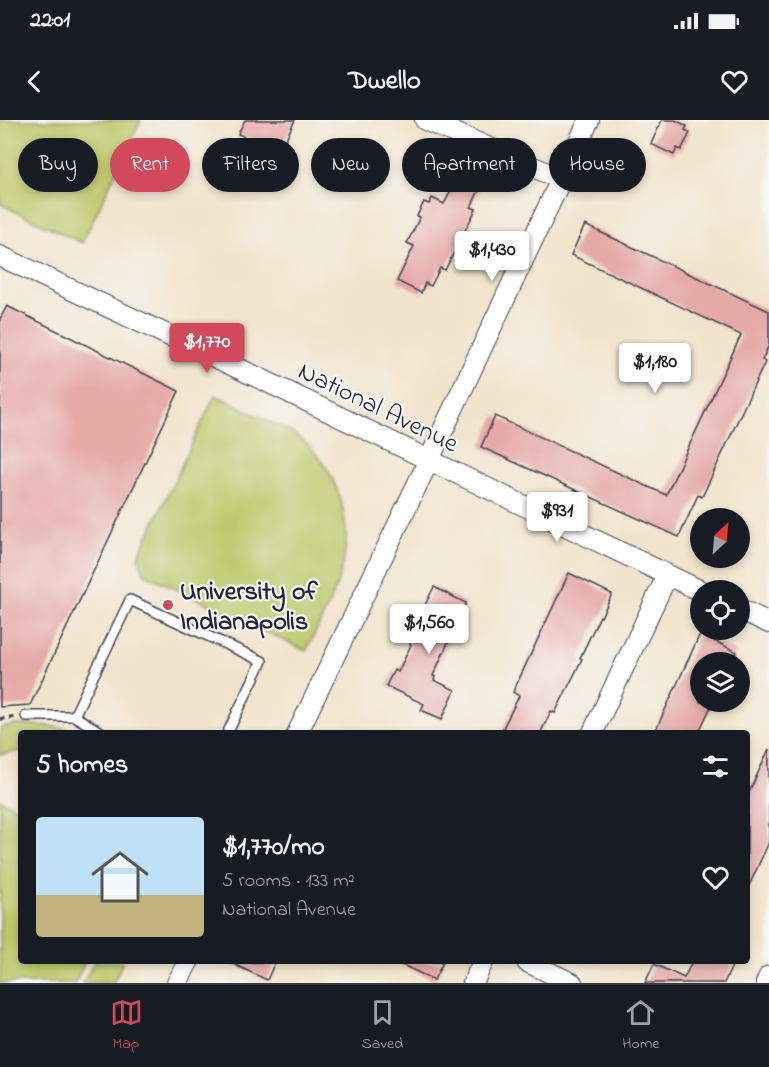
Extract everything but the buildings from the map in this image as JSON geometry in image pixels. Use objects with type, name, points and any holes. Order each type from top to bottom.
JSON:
[{"type":"street","points":[[425,120],[549,174]]},
{"type":"street","points":[[580,138],[589,120]]},
{"type":"street","points":[[299,730],[555,192]]},
{"type":"street","name":"National Avenue","points":[[0,256],[690,586]]},
{"type":"street","points":[[594,730],[667,576]]},
{"type":"street","points":[[750,614],[769,623]]},
{"type":"street","points":[[177,983],[187,964]]},
{"type":"street","points":[[473,983],[482,964]]},
{"type":"street","points":[[531,964],[572,983]]},
{"type":"street","points":[[766,983],[769,976]]},
{"type":"lane","points":[[74,716],[130,600],[262,661],[229,730]]},
{"type":"lane","points":[[26,716],[74,716],[97,730]]},
{"type":"green space","points":[[0,120],[141,120],[132,138],[110,138],[110,185],[82,243],[0,204]]},
{"type":"green space","points":[[215,395],[297,436],[323,463],[340,497],[346,534],[341,571],[330,602],[306,651],[145,574],[138,557]]},
{"type":"green space","points":[[40,725],[71,730],[18,730],[18,752],[0,755],[0,728]]},
{"type":"green space","points":[[0,800],[18,809],[18,964],[84,964],[75,983],[0,983]]},
{"type":"green space","points":[[93,964],[122,964],[113,983],[83,983]]},
{"type":"place","name":"University of Indianapolis","points":[[168,605]]}]
